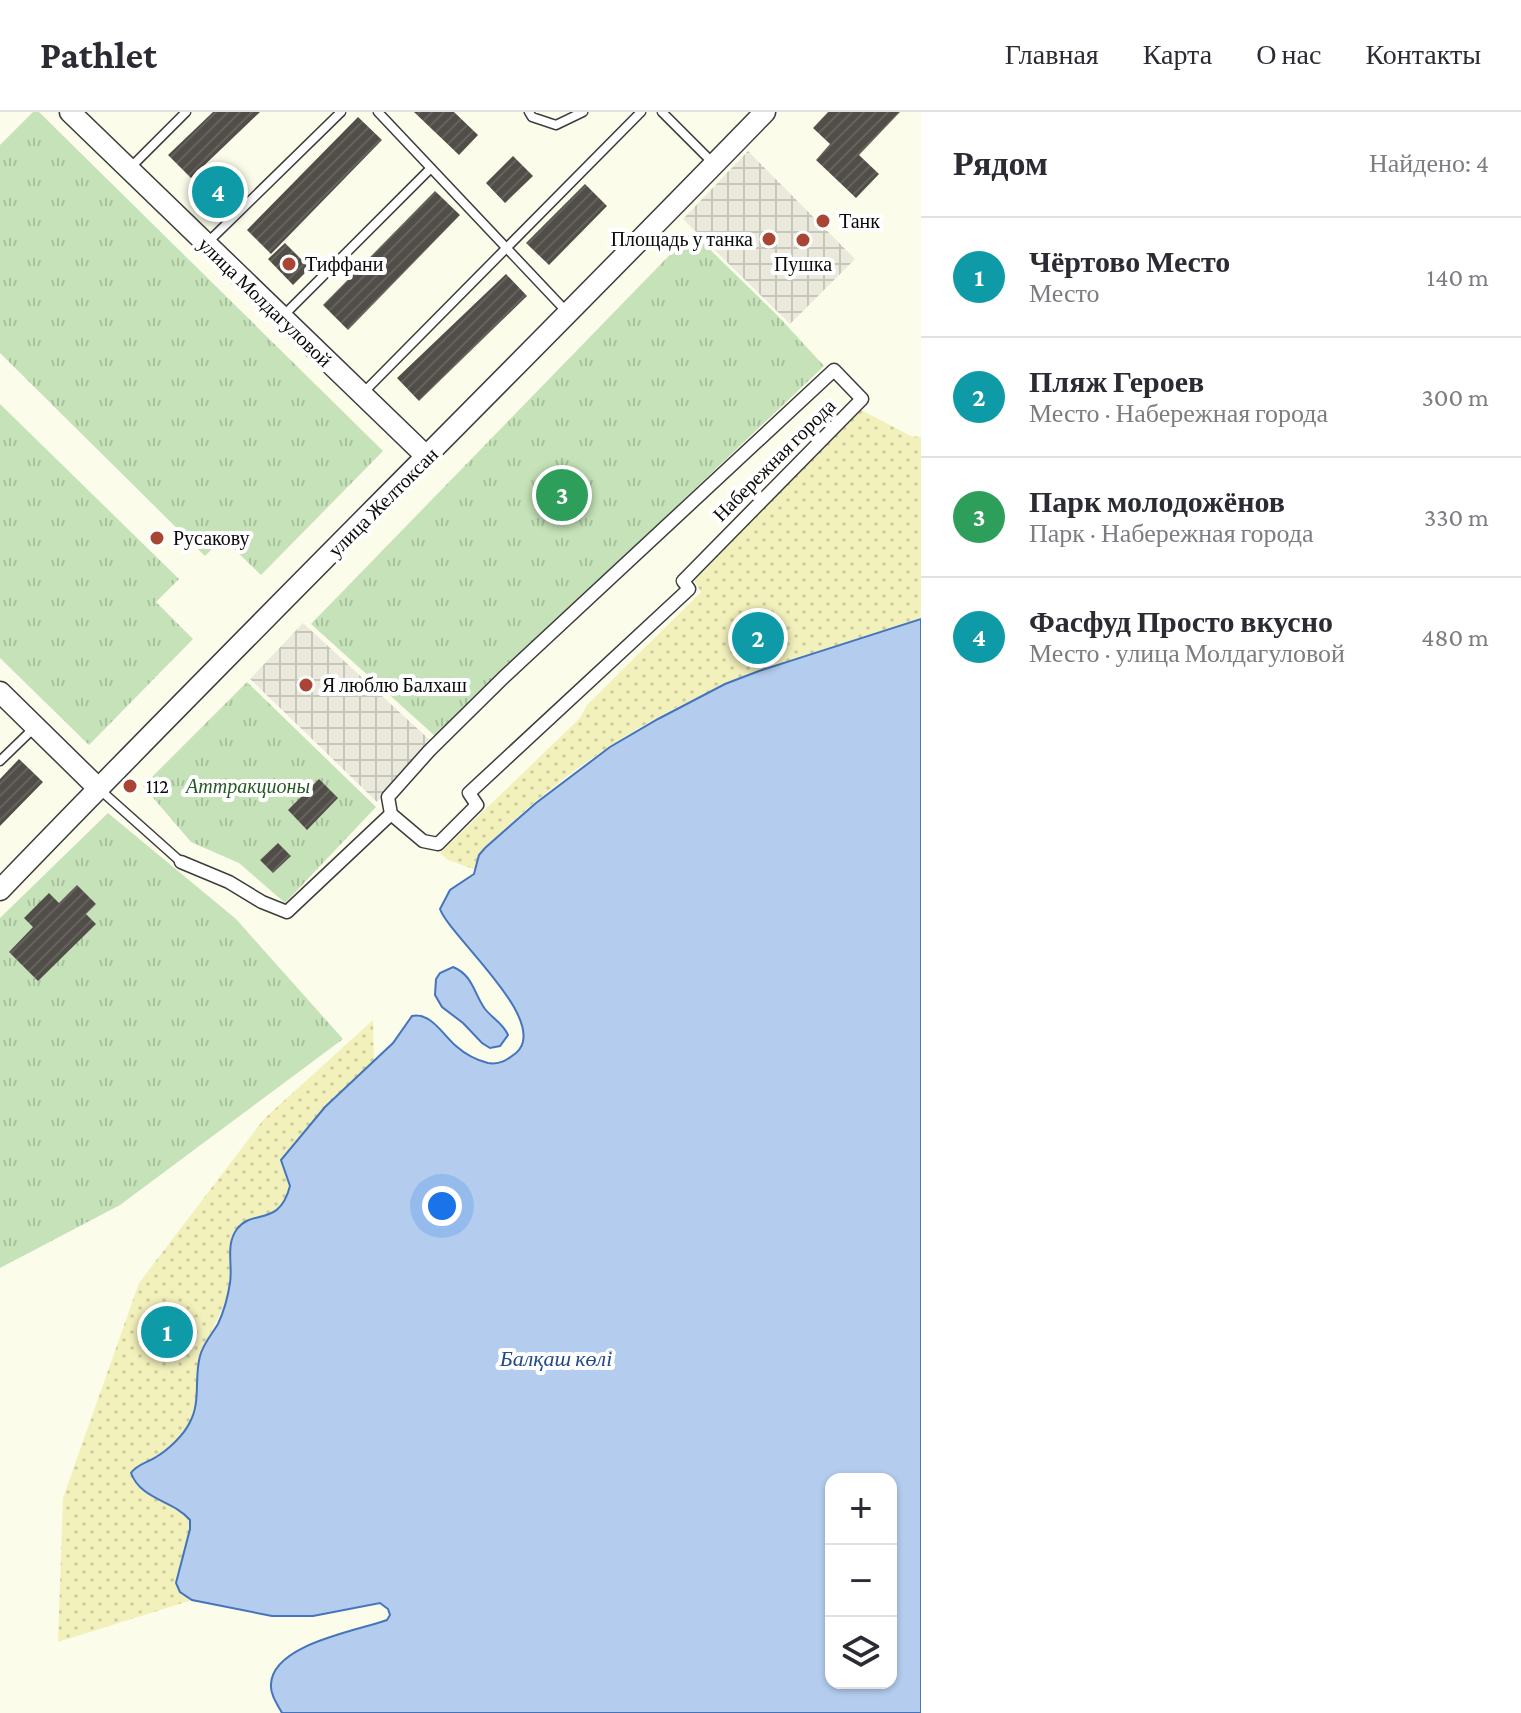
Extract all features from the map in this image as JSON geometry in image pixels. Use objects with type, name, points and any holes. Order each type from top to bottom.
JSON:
[{"type":"street","name":"улица Молдагуловой","points":[[70,112],[427,457]]},
{"type":"street","name":"улица Желтоксан","points":[[0,890],[569,315],[765,112]]},
{"type":"street","name":"Набережная города","points":[[834,370],[862,399],[683,581],[689,589],[469,793],[477,805],[438,844],[423,841],[391,814],[388,797],[429,751],[504,677],[834,370]]},
{"type":"street","points":[[0,692],[98,788]]},
{"type":"street","name":"Набережная города","points":[[181,862],[287,912],[391,814]]},
{"type":"lane","points":[[128,169],[186,112]]},
{"type":"lane","points":[[206,244],[341,112]]},
{"type":"lane","points":[[378,112],[569,315]]},
{"type":"lane","points":[[529,112],[532,117],[556,125],[583,112]]},
{"type":"lane","points":[[361,395],[508,250],[641,112]]},
{"type":"lane","points":[[662,112],[715,165]]},
{"type":"lane","points":[[281,318],[431,168]]},
{"type":"lane","points":[[0,761],[35,727]]},
{"type":"lane","points":[[98,788],[181,862]]},
{"type":"green space","points":[[33,112],[39,112],[383,451],[261,575],[223,538],[205,556],[0,353],[0,145]]},
{"type":"green space","points":[[692,232],[824,366],[435,736],[311,624]]},
{"type":"green space","points":[[0,404],[179,579],[156,602],[193,639],[89,745],[0,658]]},
{"type":"green space","name":"Аттракционы","points":[[247,682],[376,807],[285,903],[239,863],[191,842],[143,786]]},
{"type":"green space","points":[[108,813],[236,919],[343,1039],[120,1205],[0,1268],[0,918]]},
{"type":"sand","points":[[861,410],[911,436],[921,437],[921,619],[776,666],[665,713],[610,746],[555,785],[485,848],[479,855],[476,870],[448,860],[440,853],[580,718],[587,705],[701,592],[693,579]]},
{"type":"sand","points":[[373,1020],[374,1063],[325,1107],[281,1160],[290,1185],[277,1208],[243,1224],[231,1241],[230,1284],[204,1349],[192,1418],[173,1444],[136,1466],[133,1479],[140,1486],[190,1520],[176,1583],[180,1592],[192,1600],[58,1642],[63,1498],[139,1283],[264,1119]]},
{"type":"shaded area","name":"Площадь у танка","points":[[748,151],[855,259],[790,324],[683,219]]},
{"type":"shaded area","points":[[303,623],[433,743],[377,802],[250,679]]},
{"type":"water","name":"Балқаш көлі","points":[[921,619],[921,1713],[282,1713],[271,1684],[275,1670],[286,1659],[318,1641],[387,1620],[390,1615],[388,1609],[380,1603],[313,1616],[272,1616],[192,1600],[180,1592],[176,1583],[190,1520],[142,1489],[131,1473],[170,1446],[190,1422],[200,1356],[218,1324],[228,1293],[233,1235],[243,1223],[273,1213],[279,1207],[290,1186],[281,1160],[325,1107],[393,1043],[412,1016],[425,1017],[459,1049],[479,1060],[496,1063],[516,1053],[523,1039],[521,1021],[495,980],[440,909],[450,890],[474,874],[479,855],[485,848],[536,803],[610,747],[725,684]]},
{"type":"water","points":[[453,967],[465,975],[485,1009],[506,1031],[508,1035],[500,1046],[490,1048],[482,1043],[442,1007],[435,995],[436,979],[440,973]]},
{"type":"building","points":[[213,112],[260,112],[191,178],[168,155]]},
{"type":"building","points":[[414,112],[454,112],[478,135],[459,155]]},
{"type":"building","points":[[828,112],[900,112],[859,155],[879,174],[856,198],[816,160],[830,144],[813,128]]},
{"type":"building","points":[[358,117],[382,140],[271,254],[247,230]]},
{"type":"building","points":[[513,156],[533,176],[505,203],[486,183]]},
{"type":"building","points":[[212,169],[241,199],[225,214],[196,185]]},
{"type":"building","points":[[585,184],[607,206],[549,265],[526,243]]},
{"type":"building","points":[[435,191],[460,215],[348,330],[323,305]]},
{"type":"building","name":"Тиффани","points":[[285,243],[310,268],[293,285],[268,259]]},
{"type":"building","points":[[506,274],[527,296],[419,401],[397,378]]},
{"type":"building","points":[[19,759],[43,782],[0,826],[0,779]]},
{"type":"building","points":[[319,779],[338,798],[307,830],[288,810]]},
{"type":"building","points":[[278,843],[291,856],[273,873],[260,860]]},
{"type":"building","points":[[77,885],[96,904],[86,914],[96,924],[38,981],[9,952],[33,927],[24,918],[49,893],[59,903]]},
{"type":"place","name":"Фасфуд Просто вкусно","points":[[218,192]]},
{"type":"place","name":"Танк","points":[[823,221]]},
{"type":"place","name":"Площадь у танка","points":[[769,239]]},
{"type":"place","name":"Пушка","points":[[803,240]]},
{"type":"place","name":"Тиффани","points":[[289,264]]},
{"type":"place","name":"Парк молодожёнов","points":[[562,495]]},
{"type":"place","name":"Русакову","points":[[157,538]]},
{"type":"place","name":"Пляж Героев","points":[[758,638]]},
{"type":"place","name":"Я люблю Балхаш","points":[[306,685]]},
{"type":"place","name":"112","points":[[130,786]]},
{"type":"place","name":"Чёртово Место","points":[[167,1332]]}]
